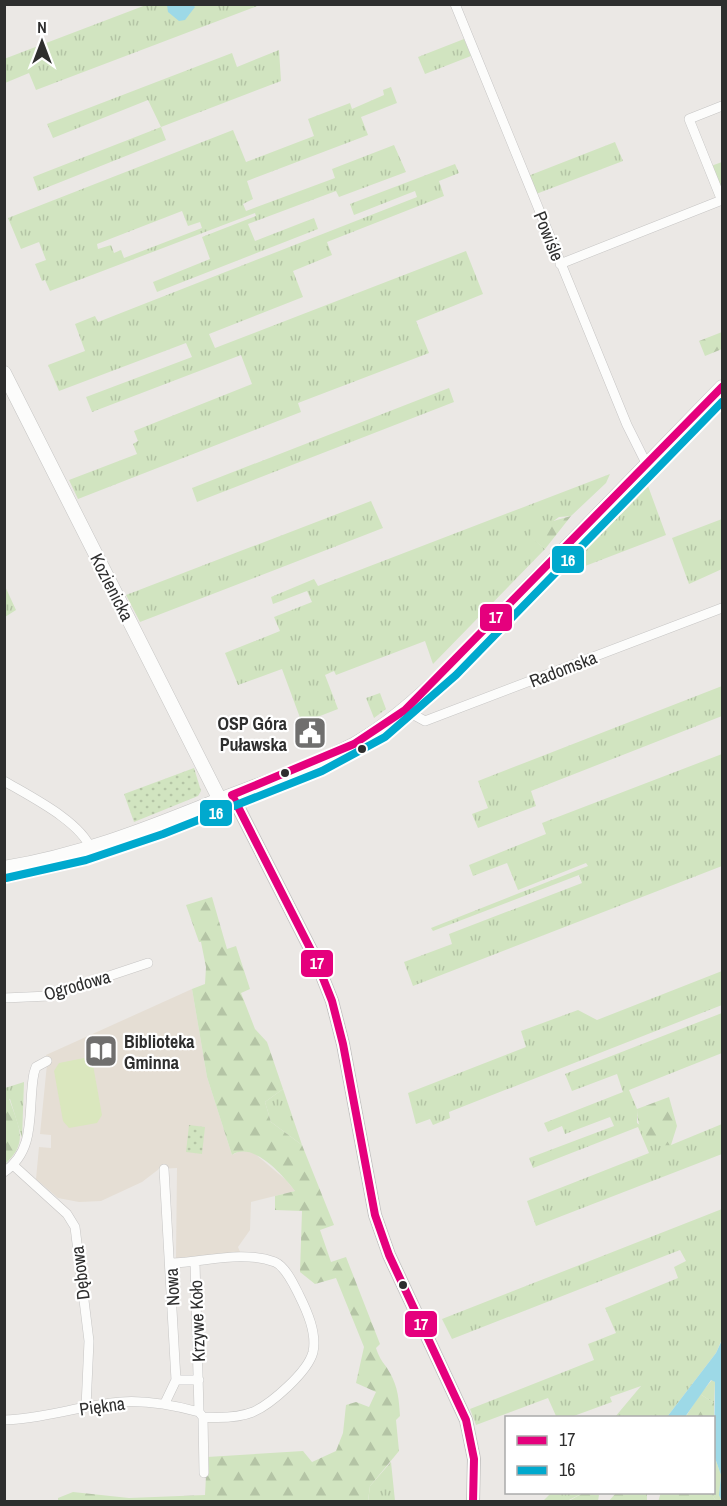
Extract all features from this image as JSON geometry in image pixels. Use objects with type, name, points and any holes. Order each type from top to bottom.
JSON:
[{"type":"main road","name":"Kozienicka","points":[[4,373],[226,798]]},
{"type":"main road","points":[[4,868],[91,849],[226,798],[344,749],[405,710],[449,668],[723,387]]},
{"type":"street","name":"Powiśle","points":[[455,4],[560,264],[646,465]]},
{"type":"street","points":[[560,264],[722,200],[689,118],[723,106]]},
{"type":"street","name":"Radomska","points":[[405,710],[425,721],[723,608]]},
{"type":"street","points":[[4,781],[85,835],[91,849]]},
{"type":"street","points":[[226,798],[315,958],[332,1001],[343,1044],[375,1215],[393,1262],[459,1401],[469,1428],[474,1459],[473,1502]]},
{"type":"street","name":"Ogrodowa","points":[[4,998],[49,996],[148,963]]},
{"type":"street","points":[[4,1172],[13,1165],[27,1140],[34,1073],[36,1067],[46,1061]]},
{"type":"street","name":"Dębowa","points":[[13,1165],[67,1214],[75,1227],[89,1341],[86,1407]]},
{"type":"street","name":"Nowa","points":[[164,1168],[176,1380],[165,1403]]},
{"type":"street","name":"Krzywe Koło","points":[[171,1263],[234,1256],[275,1262],[281,1266],[298,1293],[309,1318],[314,1350],[309,1363],[264,1406],[251,1413],[237,1416],[201,1414],[195,1262]]},
{"type":"street","name":"Krzywe Koło","points":[[176,1380],[199,1380]]},
{"type":"street","name":"Piękna","points":[[4,1420],[30,1418],[119,1402],[165,1403],[201,1414]]},
{"type":"street","points":[[201,1414],[204,1473]]},
{"type":"shaded area","points":[[192,989],[207,1077],[232,1155],[242,1150],[254,1153],[286,1180],[295,1191],[251,1202],[250,1230],[238,1247],[240,1252],[176,1258],[177,1168],[159,1169],[142,1182],[101,1201],[79,1202],[58,1198],[36,1179],[39,1147],[51,1148],[51,1135],[40,1134],[46,1055]]},
{"type":"green space","points":[[146,5],[260,5],[36,90],[29,73],[5,83],[4,59]]},
{"type":"green space","points":[[464,39],[471,56],[425,74],[418,57]]},
{"type":"green space","points":[[279,50],[281,81],[161,127],[148,100],[53,138],[47,124],[232,53],[237,67]]},
{"type":"green space","points":[[391,87],[397,103],[361,117],[368,135],[247,181],[253,199],[243,204],[246,211],[335,178],[332,169],[394,145],[406,172],[339,197],[336,191],[248,224],[255,241],[314,218],[318,229],[157,292],[153,282],[210,259],[202,237],[256,216],[255,213],[50,291],[45,280],[42,281],[35,264],[46,260],[39,242],[21,249],[8,218],[233,130],[246,162],[314,136],[308,119],[350,103],[352,109],[384,95],[383,90]],"holes":[[[182,211],[188,226],[200,222],[202,228],[124,258],[121,250],[114,253],[111,245],[98,249],[97,244]]]},
{"type":"green space","points":[[161,127],[166,140],[38,191],[33,177]]},
{"type":"green space","points":[[615,142],[623,161],[536,194],[528,176]]},
{"type":"green space","points":[[722,162],[722,193],[711,166]]},
{"type":"green space","points":[[455,164],[459,173],[439,181],[444,196],[327,242],[332,255],[293,271],[303,297],[209,334],[215,348],[466,251],[483,294],[416,321],[429,353],[298,403],[301,412],[78,499],[69,480],[137,454],[133,444],[138,441],[134,431],[252,384],[241,355],[92,412],[86,397],[192,357],[186,343],[59,391],[48,365],[85,351],[75,324],[95,316],[98,322],[417,197],[415,191],[354,215],[350,204]]},
{"type":"green space","points":[[722,332],[722,349],[705,356],[699,341]]},
{"type":"green space","points":[[449,388],[454,402],[197,502],[192,488]]},
{"type":"green space","points":[[610,474],[606,483],[571,516],[559,517],[531,537],[545,549],[433,664],[425,641],[336,675],[334,671],[325,675],[338,709],[302,723],[282,669],[238,685],[225,653],[280,631],[274,617],[312,602],[307,591],[273,604],[271,597],[314,579],[318,586]]},
{"type":"green space","points":[[648,486],[666,535],[580,568],[573,562]]},
{"type":"green space","points":[[371,501],[383,528],[140,622],[126,595]]},
{"type":"green space","points":[[571,516],[545,549],[530,537],[532,527]]},
{"type":"green space","points":[[722,519],[722,569],[689,584],[672,538]]},
{"type":"green space","points":[[4,584],[16,610],[5,617],[4,617]]},
{"type":"green space","points":[[722,686],[722,716],[531,791],[536,806],[478,828],[472,814],[488,808],[478,781]]},
{"type":"green space","points":[[380,693],[386,709],[374,718],[366,698]]},
{"type":"green space","points":[[722,754],[722,866],[413,986],[404,962],[452,944],[449,934],[582,883],[579,875],[433,931],[431,928],[588,866],[586,863],[518,890],[507,863],[473,876],[469,865],[546,834],[542,823]]},
{"type":"green space","points":[[194,768],[201,791],[198,796],[134,822],[124,794]]},
{"type":"green space","points":[[212,897],[227,949],[236,946],[250,989],[241,993],[255,1029],[267,1042],[283,1089],[265,1102],[271,1122],[302,1145],[334,1225],[320,1230],[331,1262],[346,1257],[380,1344],[376,1348],[395,1383],[400,1416],[396,1420],[399,1451],[370,1486],[368,1501],[58,1502],[58,1498],[73,1492],[129,1498],[205,1495],[207,1457],[303,1451],[312,1462],[336,1451],[343,1433],[346,1405],[356,1402],[369,1407],[376,1392],[356,1383],[364,1347],[336,1278],[315,1284],[300,1272],[302,1211],[275,1210],[275,1196],[295,1191],[275,1168],[258,1156],[249,1152],[232,1155],[207,1077],[192,989],[205,984],[206,967],[201,942],[199,942],[186,905]]},
{"type":"green space","points":[[722,971],[722,1005],[449,1112],[450,1118],[433,1125],[430,1119],[416,1124],[408,1093],[526,1047],[521,1031],[578,1010],[597,1020]]},
{"type":"green space","points":[[722,1013],[722,1053],[629,1090],[637,1109],[637,1123],[671,1145],[722,1124],[722,1154],[536,1226],[527,1201],[649,1153],[638,1127],[533,1168],[529,1158],[614,1126],[610,1117],[565,1134],[562,1126],[548,1132],[544,1123],[623,1092],[617,1074],[572,1091],[565,1074]]},
{"type":"green space","points":[[84,1058],[93,1065],[102,1115],[97,1123],[69,1128],[63,1121],[54,1071],[59,1063]]},
{"type":"green space","points":[[24,1082],[22,1138],[10,1099],[5,1098],[5,1088]]},
{"type":"green space","points":[[283,1089],[302,1145],[271,1122],[265,1102]]},
{"type":"green space","points":[[669,1097],[677,1126],[671,1145],[656,1144],[645,1136],[639,1124],[637,1109]]},
{"type":"green space","points":[[5,1098],[9,1098],[18,1125],[20,1141],[13,1156],[5,1164]]},
{"type":"green space","points":[[189,1125],[205,1127],[202,1154],[186,1152]]},
{"type":"green space","points":[[722,1209],[722,1339],[716,1353],[668,1416],[616,1416],[641,1386],[610,1397],[612,1402],[574,1416],[556,1416],[548,1398],[476,1425],[470,1409],[594,1360],[588,1344],[616,1333],[605,1308],[678,1278],[674,1267],[686,1261],[680,1250],[452,1339],[442,1319]]},
{"type":"green space","points":[[712,1380],[715,1382],[714,1403],[700,1394]]},
{"type":"green space","points":[[700,1394],[714,1403],[714,1416],[686,1416]]},
{"type":"green space","points":[[715,1458],[721,1475],[719,1495],[722,1501],[716,1501],[712,1494],[715,1494]]},
{"type":"green space","points":[[391,1462],[395,1501],[368,1502],[370,1486]]},
{"type":"green space","points":[[550,1494],[581,1494],[567,1501],[543,1501]]},
{"type":"green space","points":[[581,1494],[599,1495],[598,1501],[567,1502]]},
{"type":"green space","points":[[615,1494],[647,1494],[647,1501],[608,1502]]},
{"type":"green space","points":[[660,1494],[712,1494],[716,1501],[658,1502]]},
{"type":"water","points":[[167,5],[193,5],[195,7],[185,20],[179,21],[168,12]]},
{"type":"water","points":[[722,1340],[722,1502],[719,1495],[721,1475],[715,1458],[715,1382],[711,1380],[686,1416],[668,1416],[716,1353]]},
{"type":"transit line","name":"17","points":[[232,795],[354,744],[405,710],[722,387]]},
{"type":"transit line","name":"16","points":[[6,878],[86,860],[163,834],[322,771],[385,737],[456,675],[722,402]]},
{"type":"transit line","name":"17","points":[[232,795],[315,958],[332,1001],[343,1044],[375,1215],[389,1255],[466,1420],[474,1459],[473,1502]]},
{"type":"place","name":"OSP Góra Puławska","points":[[310,733]]},
{"type":"place","name":"Biblioteka Gminna","points":[[101,1051]]}]
